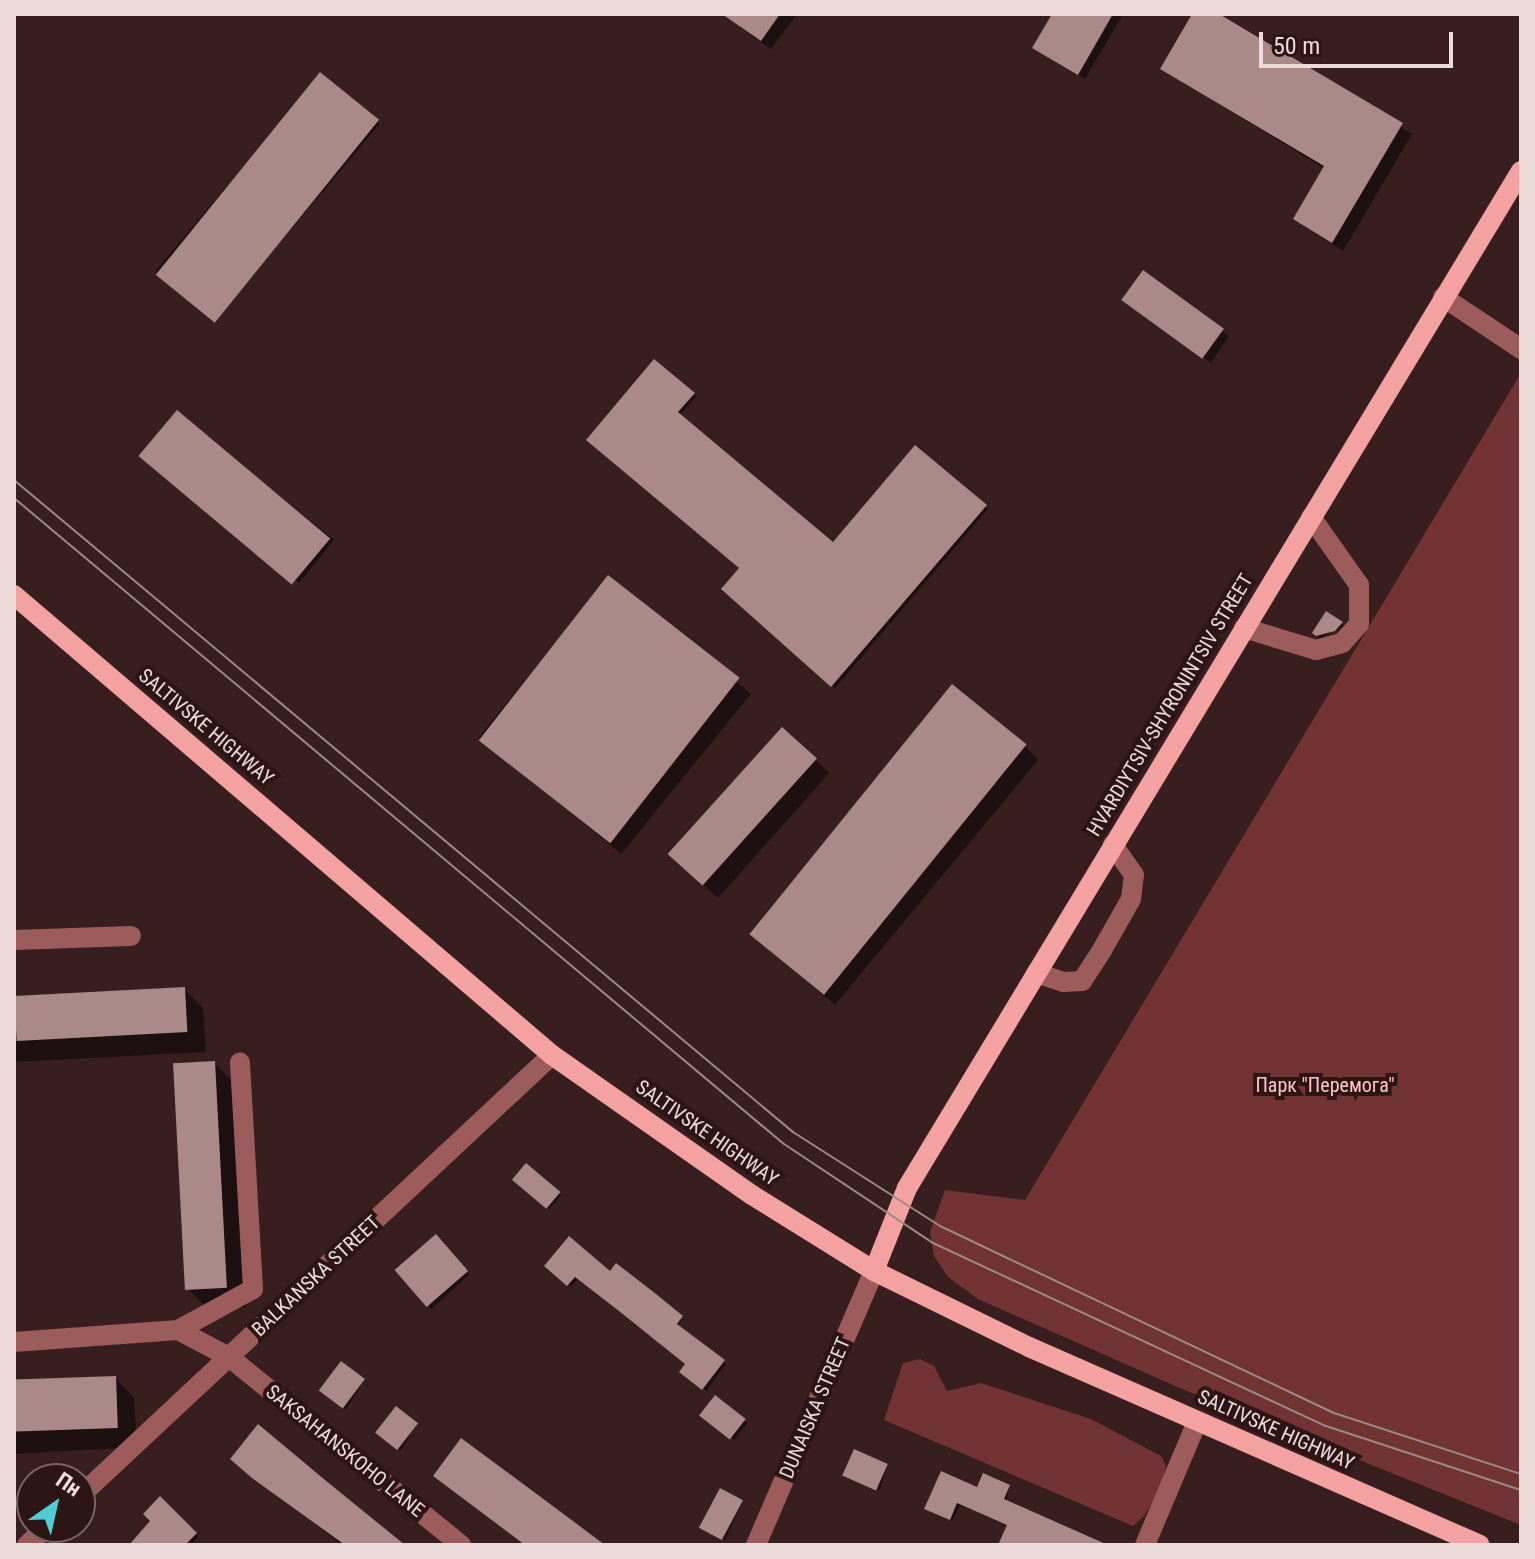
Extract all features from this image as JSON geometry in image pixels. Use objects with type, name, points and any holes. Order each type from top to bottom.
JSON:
[{"type":"main road","name":"HVARDIYTSIV-SHYRONINTSIV STREET","points":[[874,1271],[907,1188],[1521,171]]},
{"type":"main road","name":"SALTIVSKE HIGHWAY","points":[[14,595],[552,1055],[752,1195],[874,1271],[1197,1422],[1479,1545]]},
{"type":"street","points":[[1443,297],[1521,349]]},
{"type":"street","points":[[1244,628],[1316,650],[1342,643],[1359,624],[1363,598],[1359,585],[1311,517]]},
{"type":"street","points":[[1036,973],[1064,982],[1082,981],[1102,950],[1131,899],[1134,875],[1113,845]]},
{"type":"street","points":[[14,940],[131,936]]},
{"type":"street","name":"BALKANSKA STREET","points":[[96,1481],[552,1055]]},
{"type":"street","points":[[14,1342],[178,1330],[253,1289],[240,1062]]},
{"type":"street","name":"DUNAISKA STREET","points":[[756,1545],[874,1271]]},
{"type":"street","name":"SAKSAHANSKOHO LANE","points":[[178,1330],[229,1357],[461,1545]]},
{"type":"street","points":[[1145,1545],[1197,1422]]},
{"type":"green space","name":"Парк \"Перемога\"","points":[[1521,373],[1521,1525],[1182,1389],[978,1299],[948,1277],[934,1256],[930,1232],[945,1190],[1025,1200]]},
{"type":"green space","points":[[920,1359],[934,1366],[947,1391],[981,1383],[1091,1419],[1161,1456],[1166,1466],[1162,1486],[1144,1516],[1133,1526],[884,1420],[903,1363]]},
{"type":"building","points":[[722,14],[780,14],[761,41]]},
{"type":"building","points":[[1052,14],[1113,14],[1078,75],[1032,48]]},
{"type":"building","points":[[1192,14],[1219,14],[1403,123],[1332,243],[1293,219],[1324,166],[1160,69]]},
{"type":"building","points":[[320,72],[379,120],[215,323],[156,275]]},
{"type":"building","points":[[1143,270],[1224,329],[1202,359],[1121,300]]},
{"type":"building","points":[[654,359],[695,393],[678,412],[833,542],[915,445],[987,505],[831,687],[721,589],[739,568],[586,440]]},
{"type":"building","points":[[177,410],[330,539],[292,585],[138,456]]},
{"type":"building","points":[[608,575],[740,678],[610,843],[479,740]]},
{"type":"building","points":[[1326,611],[1343,622],[1335,631],[1316,636],[1312,633]]},
{"type":"building","points":[[952,684],[1027,744],[824,995],[749,934]]},
{"type":"building","points":[[782,727],[817,758],[703,886],[668,854]]},
{"type":"building","points":[[185,987],[187,1032],[17,1041],[14,996]]},
{"type":"building","points":[[215,1061],[227,1288],[185,1290],[173,1063]]},
{"type":"building","points":[[526,1163],[560,1192],[546,1209],[512,1180]]},
{"type":"building","points":[[436,1234],[468,1271],[427,1307],[394,1270]]},
{"type":"building","points":[[569,1236],[610,1271],[616,1263],[656,1294],[683,1316],[677,1324],[725,1360],[702,1390],[679,1372],[685,1364],[619,1311],[575,1277],[567,1286],[544,1266]]},
{"type":"building","points":[[341,1361],[365,1379],[343,1409],[319,1391]]},
{"type":"building","points":[[116,1376],[118,1428],[16,1432],[14,1380]]},
{"type":"building","points":[[715,1395],[746,1419],[730,1439],[699,1415]]},
{"type":"building","points":[[396,1406],[418,1423],[397,1450],[375,1433]]},
{"type":"building","points":[[258,1424],[405,1545],[345,1545],[252,1478],[230,1459]]},
{"type":"building","points":[[461,1438],[605,1545],[525,1545],[433,1476]]},
{"type":"building","points":[[854,1449],[888,1464],[876,1491],[842,1475]]},
{"type":"building","points":[[941,1471],[977,1487],[983,1473],[1010,1485],[1004,1499],[1108,1545],[998,1545],[1007,1525],[957,1503],[950,1520],[924,1509]]},
{"type":"building","points":[[720,1488],[743,1500],[722,1540],[699,1528]]},
{"type":"building","points":[[160,1496],[197,1533],[185,1545],[129,1545],[150,1521],[143,1514]]},
{"type":"tram line","points":[[14,480],[793,1132],[940,1226],[1331,1412],[1521,1474]]},
{"type":"tram line","points":[[14,498],[784,1144],[933,1243],[1326,1426],[1521,1490]]}]
